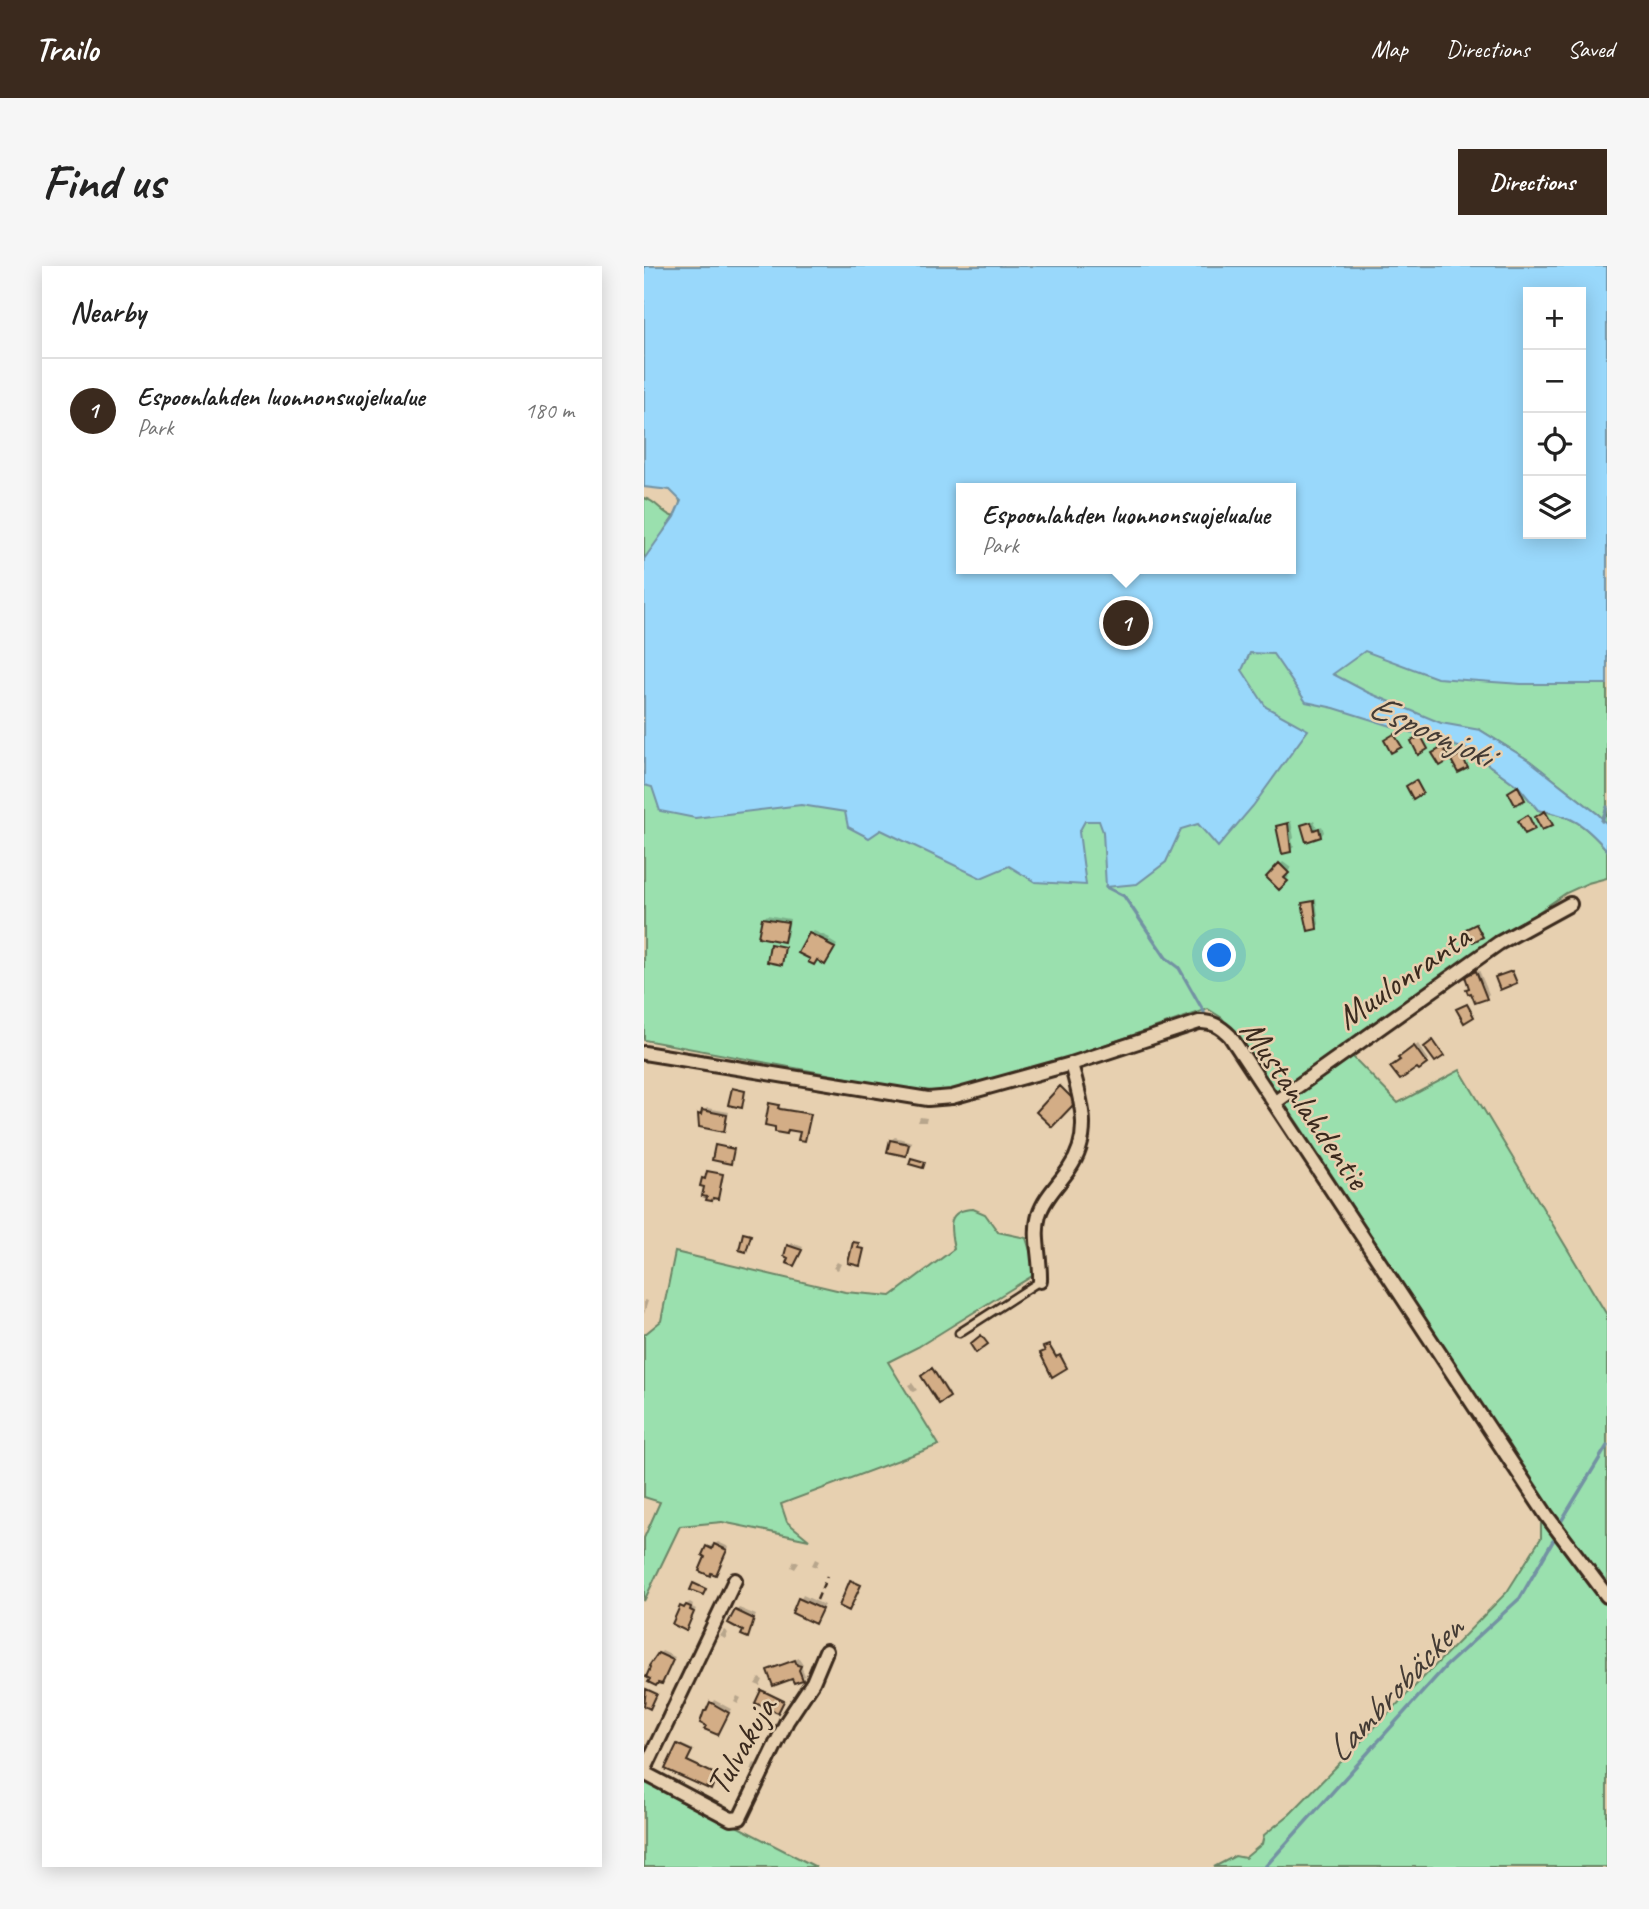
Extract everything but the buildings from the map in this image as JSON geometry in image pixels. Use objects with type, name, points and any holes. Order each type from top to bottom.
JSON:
[{"type":"street","name":"Muulonranta","points":[[1274,1103],[1499,943],[1570,904]]},
{"type":"street","name":"Mustanlahdentie","points":[[644,1053],[928,1099],[952,1097],[1206,1022],[1220,1027],[1230,1036],[1568,1546],[1607,1596]]},
{"type":"street","points":[[1040,1281],[1037,1234],[1039,1215],[1071,1166],[1081,1141],[1084,1114],[1071,1064]]},
{"type":"street","points":[[644,1772],[735,1580]]},
{"type":"street","name":"Tulvakuja","points":[[644,1772],[731,1819],[740,1818],[787,1721],[813,1682],[826,1651]]},
{"type":"lane","points":[[959,1333],[1040,1281]]},
{"type":"path","points":[[817,1600],[827,1576]]},
{"type":"green space","points":[[644,266],[1607,266],[1607,824],[1530,761],[1480,730],[1490,766],[1519,787],[1538,810],[1577,822],[1607,850],[1607,878],[1566,893],[1346,1045],[1354,1058],[1398,1103],[1460,1070],[1607,1315],[1607,1867],[1214,1867],[1235,1856],[1245,1858],[1262,1844],[1264,1835],[1290,1814],[1507,1592],[1541,1538],[1541,1519],[1552,1512],[1299,1125],[1222,1018],[1208,1009],[1061,1060],[952,1092],[912,1092],[644,1040],[644,498],[674,517],[680,502]]},
{"type":"green space","points":[[973,1209],[985,1214],[998,1232],[1026,1238],[1037,1273],[918,1347],[888,1362],[939,1445],[781,1504],[787,1522],[809,1540],[722,1522],[680,1526],[644,1601],[644,1538],[660,1502],[644,1497],[644,1335],[661,1321],[675,1252],[845,1292],[891,1296],[954,1249],[951,1227],[954,1217],[964,1210]]},
{"type":"green space","points":[[649,1781],[816,1867],[644,1867],[644,1783]]},
{"type":"water","name":"Espoonjoki","points":[[644,266],[1607,266],[1607,684],[1521,684],[1437,678],[1365,651],[1333,674],[1367,692],[1441,723],[1480,730],[1530,761],[1607,824],[1607,850],[1577,822],[1538,810],[1519,787],[1468,750],[1334,708],[1306,702],[1273,654],[1250,653],[1242,670],[1266,707],[1308,730],[1253,806],[1218,847],[1198,824],[1181,829],[1166,862],[1137,884],[1106,887],[1103,832],[1099,821],[1085,821],[1079,832],[1086,885],[1035,882],[1009,866],[981,878],[881,830],[869,838],[848,827],[845,812],[801,805],[695,818],[660,811],[652,787],[644,785],[644,559],[674,517],[681,501],[670,490],[644,487]]},
{"type":"waterway","points":[[1602,821],[1607,807]]},
{"type":"waterway","points":[[1106,887],[1124,896],[1166,958],[1179,968],[1204,1012]]},
{"type":"waterway","name":"Lambrobäcken","points":[[1562,1520],[1607,1446]]},
{"type":"waterway","name":"Lambrobäcken","points":[[1265,1867],[1446,1666],[1520,1598],[1553,1541]]},
{"type":"place","name":"Espoonlahden luonnonsuojelualue","points":[[1126,623]]}]
